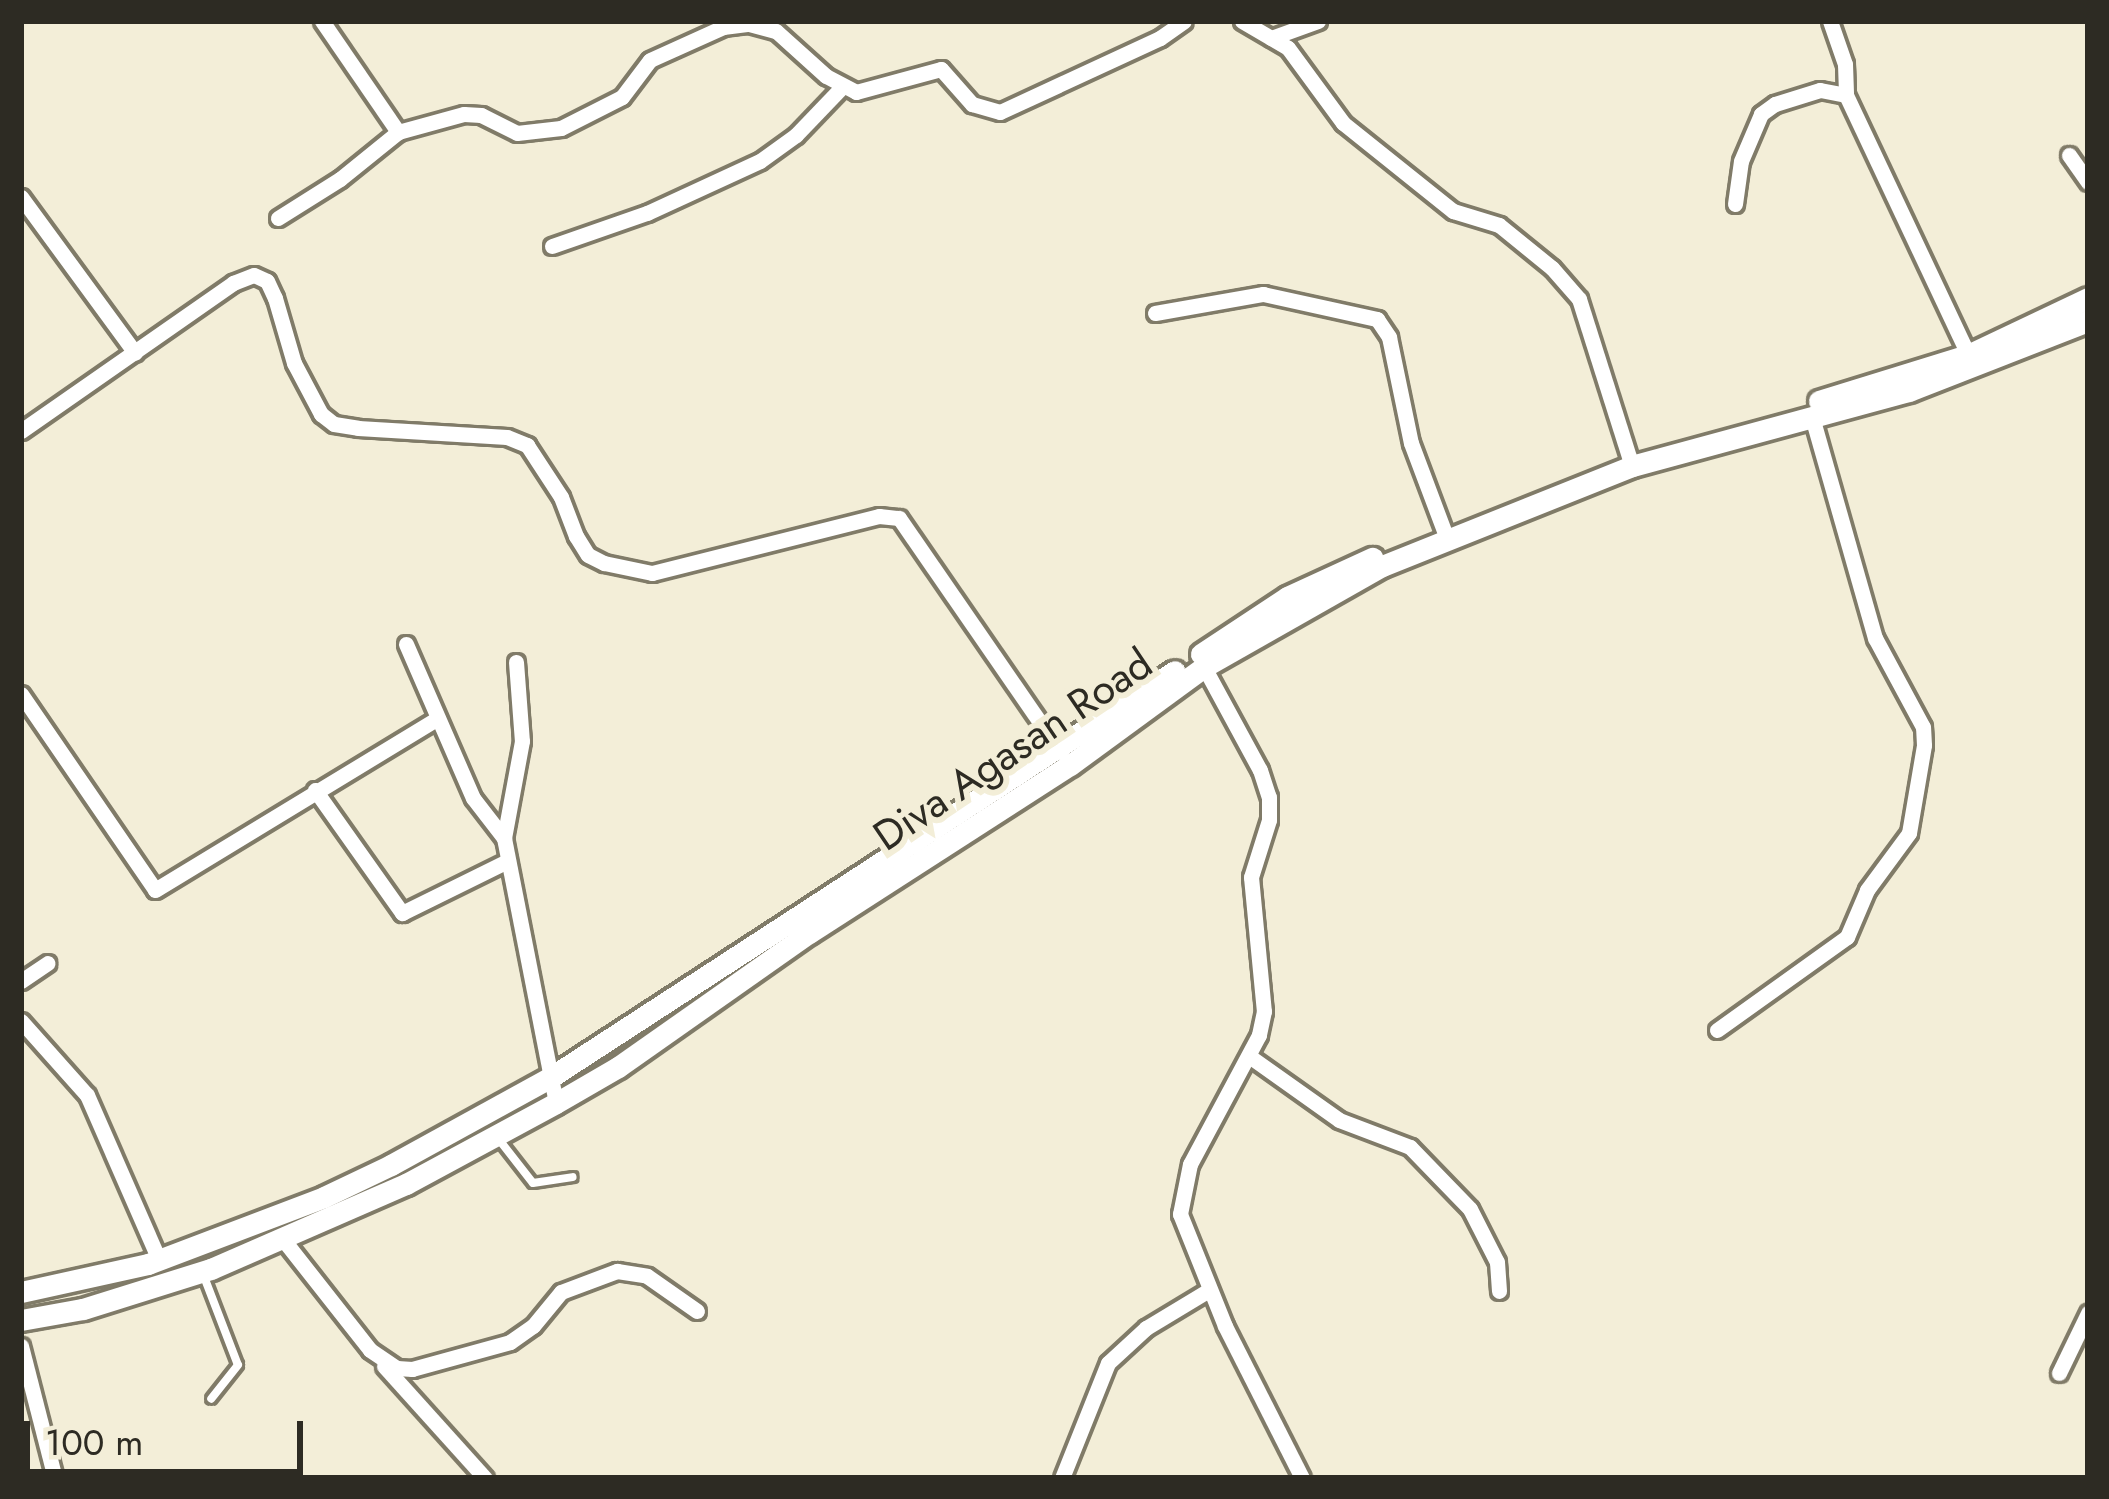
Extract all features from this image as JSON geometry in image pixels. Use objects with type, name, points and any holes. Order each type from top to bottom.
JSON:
[{"type":"street","points":[[322,21],[398,132]]},
{"type":"street","points":[[278,218],[340,179],[398,132],[464,114],[481,115],[517,133],[561,128],[622,97],[650,60],[723,27],[749,24],[776,32],[841,88],[870,90],[941,69],[972,104],[1000,112],[1160,38],[1184,21]]},
{"type":"street","points":[[1242,21],[1288,48],[1343,123],[1453,211],[1499,224],[1552,268],[1579,299],[1630,459],[1971,362],[2088,298]]},
{"type":"street","points":[[1271,38],[1318,21]]},
{"type":"street","points":[[1830,21],[1845,64],[1846,95],[1971,362]]},
{"type":"street","points":[[553,246],[647,213],[760,161],[796,136],[841,88]]},
{"type":"street","points":[[1735,204],[1741,161],[1762,114],[1775,104],[1820,90],[1846,95]]},
{"type":"street","points":[[2068,154],[2088,182]]},
{"type":"street","points":[[21,197],[135,353]]},
{"type":"street","points":[[21,430],[233,283],[254,274],[267,281],[294,363],[321,414],[334,424],[358,428],[507,437],[527,446],[561,497],[576,536],[589,555],[604,563],[652,573],[879,516],[899,518],[1064,757]]},
{"type":"street","points":[[21,1292],[70,1285],[159,1260],[324,1197],[430,1143],[551,1077],[1064,757],[1287,597],[1445,532],[1412,443],[1389,337],[1377,319],[1263,294],[1155,313]]},
{"type":"street","name":"Diva Agasan Road","points":[[21,1320],[83,1309],[202,1272],[441,1165],[556,1103],[619,1067],[1064,757],[1204,667],[1445,532],[1630,459],[1812,417],[2088,321]]},
{"type":"street","points":[[1717,1030],[1846,937],[1868,890],[1909,833],[1924,745],[1922,727],[1875,638],[1812,417]]},
{"type":"street","points":[[406,644],[473,799],[504,838]]},
{"type":"street","points":[[516,662],[522,741],[504,838],[556,1103]]},
{"type":"street","points":[[1204,667],[1261,770],[1269,797],[1269,820],[1251,877],[1264,1011],[1249,1056],[1182,1189],[1183,1226],[1209,1290],[1302,1478]]},
{"type":"street","points":[[21,694],[155,890],[438,718]]},
{"type":"street","points":[[315,790],[402,913],[507,861]]},
{"type":"street","points":[[21,981],[48,963]]},
{"type":"street","points":[[21,1021],[87,1096],[159,1260]]},
{"type":"street","points":[[1249,1056],[1339,1120],[1410,1147],[1470,1209],[1497,1262],[1499,1291]]},
{"type":"street","points":[[430,1143],[441,1165]]},
{"type":"street","points":[[282,1238],[370,1350],[485,1478]]},
{"type":"street","points":[[370,1350],[397,1368],[412,1369],[510,1342],[533,1326],[561,1292],[617,1271],[647,1276],[698,1311]]},
{"type":"street","points":[[1062,1478],[1108,1363],[1146,1328],[1209,1290]]},
{"type":"street","points":[[2060,1373],[2088,1312]]},
{"type":"street","points":[[21,1346],[56,1478]]},
{"type":"lane","points":[[496,1136],[533,1183],[573,1177]]},
{"type":"lane","points":[[202,1272],[238,1365],[212,1400]]}]
